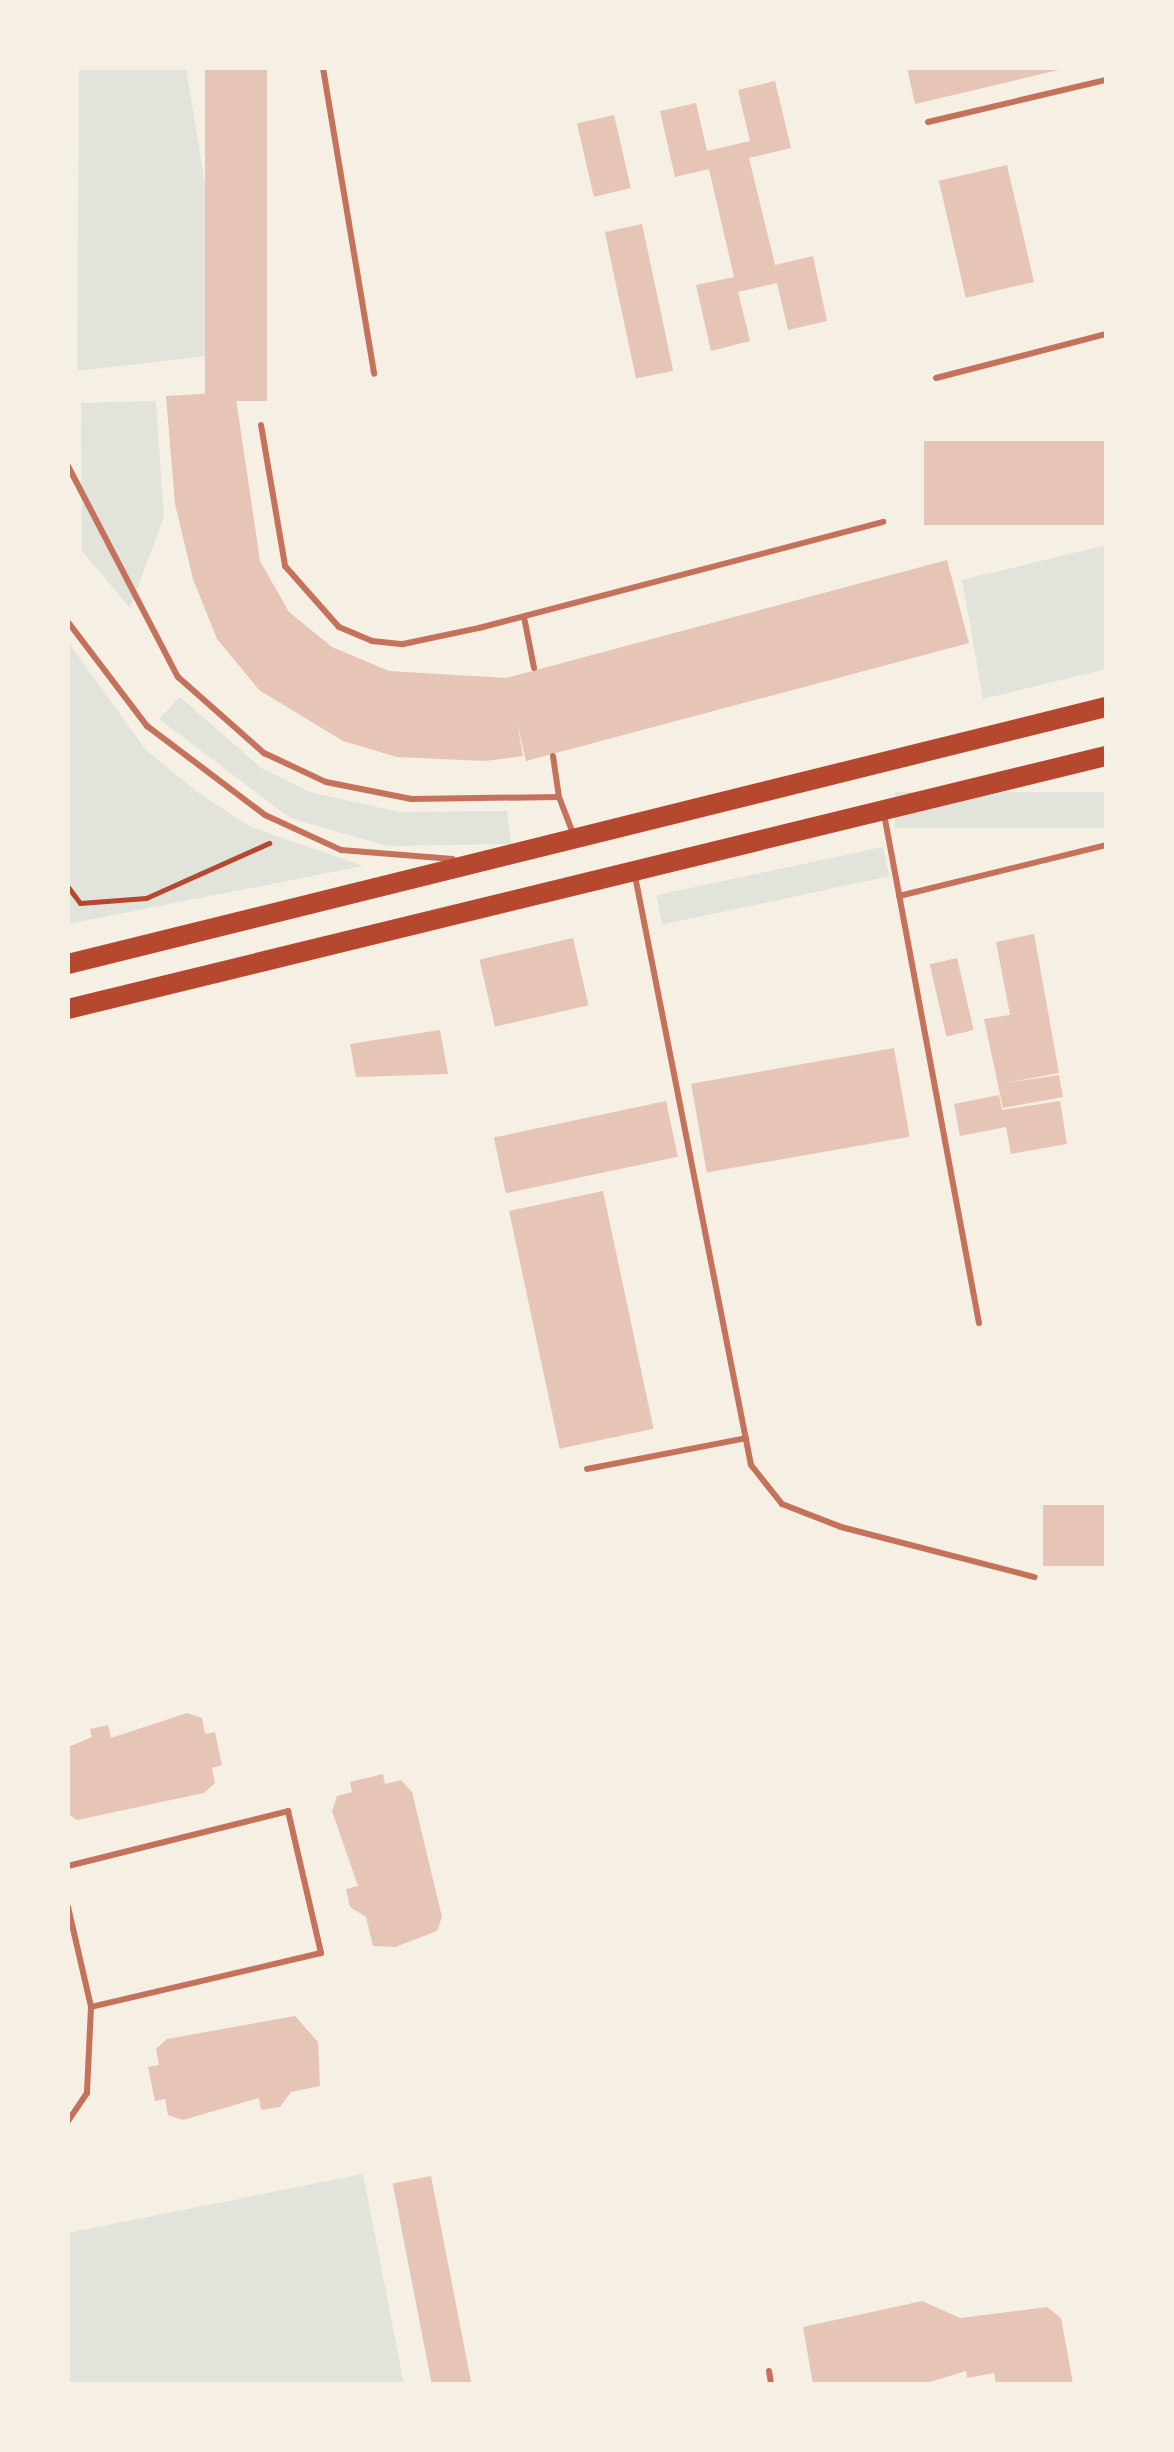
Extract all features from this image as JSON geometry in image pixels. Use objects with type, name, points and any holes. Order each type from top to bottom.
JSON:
[{"type":"main road","points":[[68,964],[514,859],[1106,707]]},
{"type":"main road","points":[[68,1009],[1106,756]]},
{"type":"lane","points":[[323,68],[374,374]]},
{"type":"lane","points":[[928,122],[1106,80]]},
{"type":"lane","points":[[936,378],[1106,334]]},
{"type":"lane","points":[[261,425],[285,566],[340,626],[403,644],[524,617],[883,522]]},
{"type":"lane","points":[[68,466],[178,678],[264,753],[326,782],[411,799],[559,797]]},
{"type":"lane","points":[[524,617],[534,668]]},
{"type":"lane","points":[[68,622],[147,726],[264,815],[341,850],[514,859]]},
{"type":"lane","points":[[553,756],[559,797],[577,843]]},
{"type":"lane","points":[[883,808],[978,1323]]},
{"type":"lane","points":[[899,896],[1106,845]]},
{"type":"lane","points":[[634,870],[751,1466],[782,1504],[1035,1577]]},
{"type":"lane","points":[[587,1469],[746,1438]]},
{"type":"lane","points":[[68,1866],[288,1811],[320,1953],[91,2008]]},
{"type":"lane","points":[[68,1907],[91,2008],[86,2093],[68,2121]]},
{"type":"lane","points":[[768,2371],[771,2384]]},
{"type":"path","points":[[68,887],[80,902],[146,898],[269,843]]},
{"type":"shaded area","points":[[79,68],[186,68],[233,353],[77,371]]},
{"type":"shaded area","points":[[156,401],[164,517],[130,608],[82,551],[81,403]]},
{"type":"shaded area","points":[[1106,545],[1106,669],[983,699],[962,580]]},
{"type":"shaded area","points":[[68,642],[146,750],[197,792],[251,827],[363,866],[68,924]]},
{"type":"shaded area","points":[[180,697],[261,768],[310,792],[399,812],[507,811],[511,844],[387,846],[290,818],[159,719]]},
{"type":"shaded area","points":[[895,792],[1106,792],[1106,828],[895,828]]},
{"type":"shaded area","points":[[883,847],[889,876],[662,925],[656,895]]},
{"type":"shaded area","points":[[363,2174],[404,2384],[68,2384],[68,2233]]},
{"type":"building","points":[[205,68],[267,68],[267,401],[205,401]]},
{"type":"building","points":[[907,68],[1062,68],[1063,69],[915,104]]},
{"type":"building","points":[[775,81],[791,148],[749,158],[775,265],[813,256],[827,321],[788,330],[777,283],[738,292],[750,341],[711,351],[696,285],[734,277],[709,169],[675,177],[660,111],[696,103],[707,151],[750,141],[738,90]]},
{"type":"building","points":[[614,115],[631,188],[594,197],[577,124]]},
{"type":"building","points":[[1007,165],[1034,282],[966,298],[939,181]]},
{"type":"building","points":[[642,224],[673,371],[636,379],[605,232]]},
{"type":"building","points":[[235,392],[260,561],[289,612],[332,647],[389,671],[506,678],[947,560],[969,643],[526,761],[517,722],[523,756],[485,761],[397,757],[343,741],[259,690],[217,639],[193,579],[175,504],[166,396]]},
{"type":"building","points":[[924,441],[1106,441],[1106,525],[924,525]]},
{"type":"building","points":[[1034,934],[1059,1073],[1006,1083],[1059,1075],[1063,1097],[1003,1108],[984,1019],[1010,1015],[996,942]]},
{"type":"building","points":[[573,938],[589,1005],[495,1027],[479,960]]},
{"type":"building","points":[[957,958],[974,1030],[946,1036],[930,964]]},
{"type":"building","points":[[440,1030],[448,1074],[356,1077],[350,1044]]},
{"type":"building","points":[[894,1048],[910,1137],[707,1172],[691,1084]]},
{"type":"building","points":[[999,1095],[1002,1110],[1060,1101],[1067,1144],[1011,1154],[1006,1127],[960,1136],[954,1104]]},
{"type":"building","points":[[666,1101],[678,1157],[506,1193],[494,1138]]},
{"type":"building","points":[[603,1191],[654,1429],[560,1449],[509,1211]]},
{"type":"building","points":[[1043,1505],[1106,1505],[1106,1566],[1043,1566]]},
{"type":"building","points":[[187,1713],[202,1718],[205,1734],[215,1732],[222,1765],[212,1768],[215,1783],[204,1793],[77,1820],[68,1814],[68,1747],[92,1737],[90,1729],[108,1725],[111,1738]]},
{"type":"building","points":[[383,1774],[385,1784],[401,1780],[412,1792],[442,1917],[437,1931],[395,1947],[373,1946],[366,1917],[350,1907],[346,1889],[358,1886],[332,1811],[337,1796],[352,1792],[350,1782]]},
{"type":"building","points":[[295,2016],[318,2042],[320,2086],[291,2092],[280,2107],[261,2110],[259,2098],[183,2120],[168,2115],[165,2099],[155,2101],[148,2067],[159,2065],[156,2049],[167,2039]]},
{"type":"building","points":[[431,2176],[471,2384],[432,2384],[393,2183]]},
{"type":"building","points":[[922,2301],[960,2318],[1047,2307],[1061,2318],[1073,2384],[996,2384],[994,2373],[967,2378],[966,2371],[923,2384],[813,2384],[803,2327]]}]
